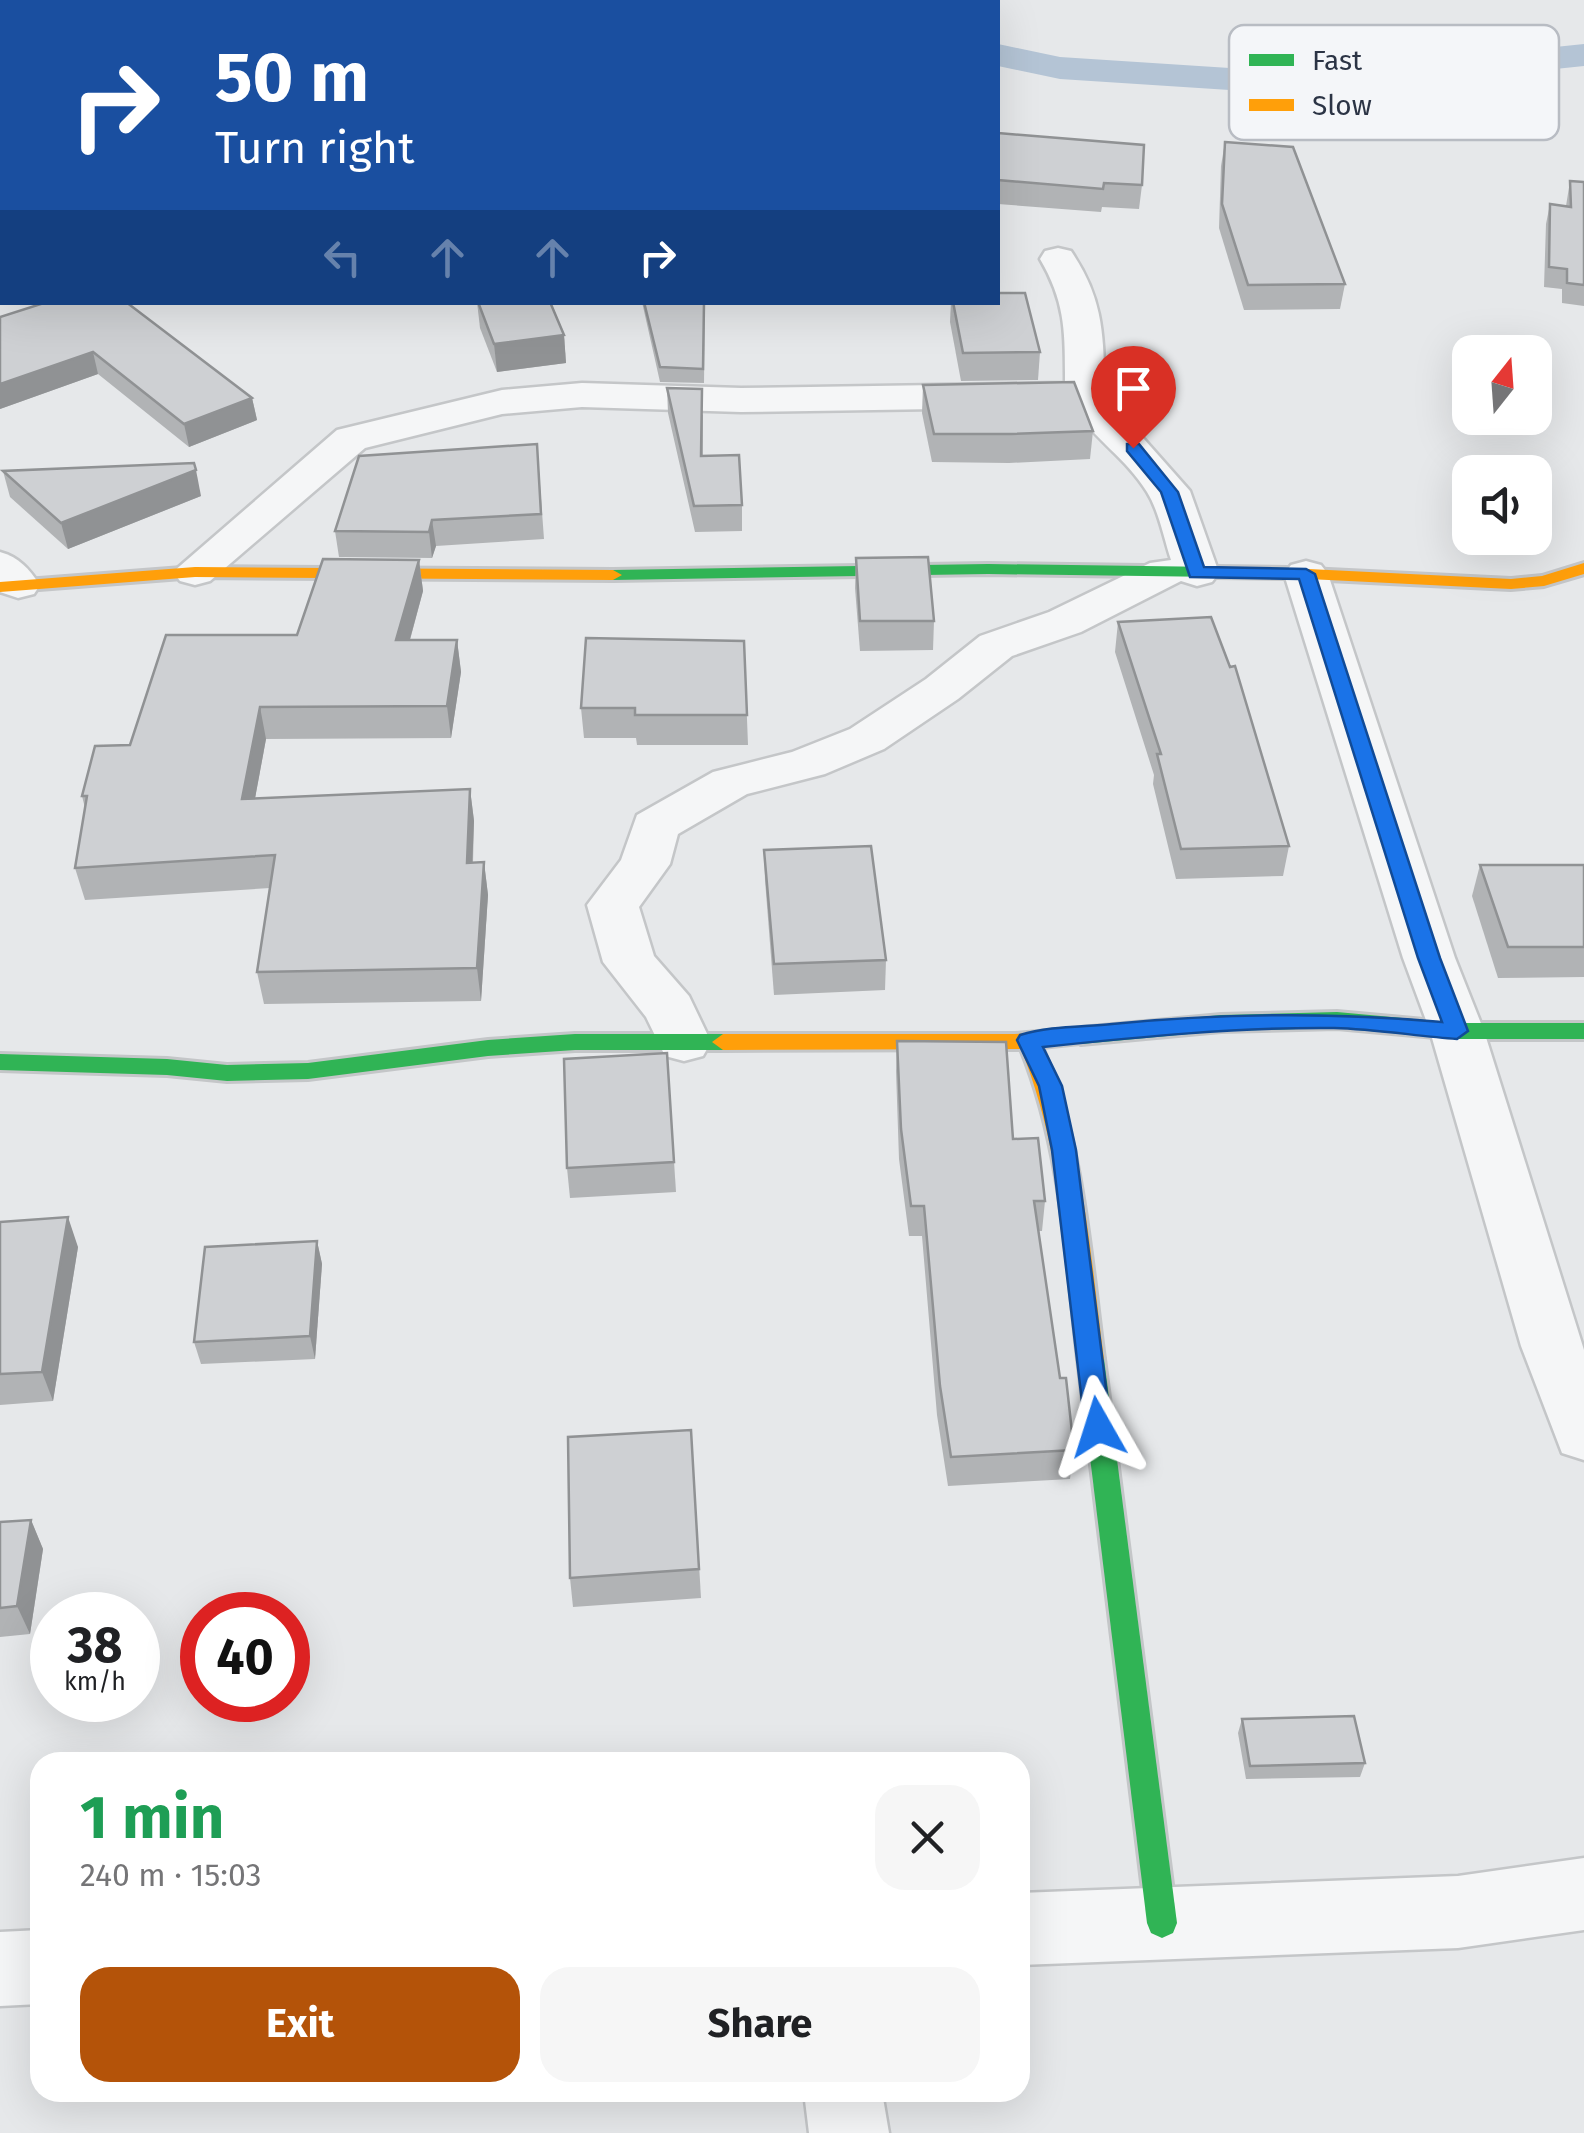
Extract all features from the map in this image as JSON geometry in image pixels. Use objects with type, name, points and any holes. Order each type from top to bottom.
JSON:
[{"type":"street","points":[[1058,258],[1084,320],[1084,395],[1104,423],[1133,448],[1169,492],[1181,573]]},
{"type":"street","points":[[195,572],[352,439],[516,399],[582,394],[741,400],[1084,395]]},
{"type":"street","points":[[6,579],[195,572],[535,576],[970,569],[1306,574],[1512,584],[1544,581],[1584,568]]},
{"type":"street","points":[[684,1042],[670,1009],[629,962],[613,905],[645,864],[655,826],[730,782],[808,763],[867,740],[996,646],[1066,622],[1181,573]]},
{"type":"street","points":[[1306,574],[1429,958],[1457,1031],[1552,1346],[1584,1434]]},
{"type":"street","points":[[0,1062],[167,1067],[228,1074],[308,1071],[488,1048],[575,1042],[882,1045],[1028,1040],[1161,1027],[1337,1020],[1457,1031],[1584,1031]]},
{"type":"street","points":[[1028,1040],[1050,1086],[1064,1150],[1162,1923]]},
{"type":"street","points":[[1030,1929],[1458,1912],[1584,1894]]},
{"type":"street","points":[[0,1969],[30,1968]]},
{"type":"building","points":[[1000,133],[1144,145],[1142,185],[1104,183],[1103,189],[1000,180]]},
{"type":"building","points":[[1225,142],[1293,147],[1345,284],[1248,285],[1222,204]]},
{"type":"building","points":[[1570,181],[1584,182],[1584,285],[1567,283],[1567,269],[1549,267],[1550,204],[1571,207]]},
{"type":"building","points":[[1000,293],[1025,293],[1040,352],[963,353],[954,305],[1000,305]]},
{"type":"building","points":[[38,305],[130,305],[252,398],[184,424],[93,352],[0,384],[0,317]]},
{"type":"building","points":[[479,305],[551,305],[564,335],[494,344]]},
{"type":"building","points":[[645,305],[704,305],[703,369],[660,367]]},
{"type":"building","points":[[1074,382],[1093,431],[934,434],[923,385]]},
{"type":"building","points":[[667,388],[702,389],[701,456],[739,455],[742,505],[694,506]]},
{"type":"building","points":[[537,444],[541,514],[432,520],[429,532],[335,531],[359,456]]},
{"type":"building","points":[[194,463],[196,470],[61,523],[3,471]]},
{"type":"building","points":[[928,557],[934,621],[860,621],[856,558]]},
{"type":"building","points":[[323,559],[419,560],[396,640],[457,640],[447,706],[260,707],[242,799],[470,789],[467,863],[484,862],[477,968],[257,972],[275,855],[75,868],[87,796],[82,796],[95,746],[130,745],[166,635],[297,635]]},
{"type":"building","points":[[1211,617],[1230,667],[1235,666],[1289,846],[1181,849],[1157,754],[1161,754],[1118,622]]},
{"type":"building","points":[[586,638],[744,641],[747,715],[635,715],[635,708],[581,708]]},
{"type":"building","points":[[871,846],[886,960],[774,964],[764,850]]},
{"type":"building","points":[[1480,865],[1584,865],[1584,947],[1508,947]]},
{"type":"building","points":[[897,1041],[1006,1042],[1013,1139],[1038,1138],[1045,1201],[1034,1201],[1060,1378],[1066,1378],[1074,1450],[951,1457],[940,1386],[924,1206],[911,1206],[901,1129]]},
{"type":"building","points":[[667,1053],[674,1162],[567,1168],[564,1059]]},
{"type":"building","points":[[68,1217],[42,1372],[0,1374],[0,1222]]},
{"type":"building","points":[[317,1241],[310,1336],[194,1342],[205,1247]]},
{"type":"building","points":[[691,1430],[699,1569],[570,1578],[568,1437]]},
{"type":"building","points":[[31,1520],[17,1606],[0,1608],[0,1522]]},
{"type":"building","points":[[1354,1716],[1365,1763],[1250,1766],[1242,1719]]},
{"type":"waterway","points":[[1000,55],[1060,68],[1229,79]]},
{"type":"waterway","points":[[1559,58],[1584,55]]},
{"type":"traffic: fast","points":[[613,575],[988,569],[1288,573]]},
{"type":"traffic: fast","points":[[1081,1036],[1221,1023],[1337,1020],[1457,1031],[1584,1031]]},
{"type":"traffic: fast","points":[[0,1062],[167,1067],[227,1073],[308,1071],[488,1048],[575,1042],[723,1042]]},
{"type":"traffic: fast","points":[[1091,1359],[1162,1923]]},
{"type":"traffic: slow","points":[[1288,573],[1511,584],[1544,581],[1584,568]]},
{"type":"traffic: slow","points":[[0,587],[195,572],[613,575]]},
{"type":"traffic: slow","points":[[723,1042],[1015,1042],[1081,1036]]},
{"type":"traffic: slow","points":[[1028,1040],[1044,1077],[1065,1156],[1091,1359]]},
{"type":"route","points":[[1098,1427],[1064,1150],[1050,1086],[1028,1040],[1220,1023],[1337,1020],[1457,1031],[1429,958],[1382,800],[1306,574],[1196,573],[1169,492],[1133,448]]}]
